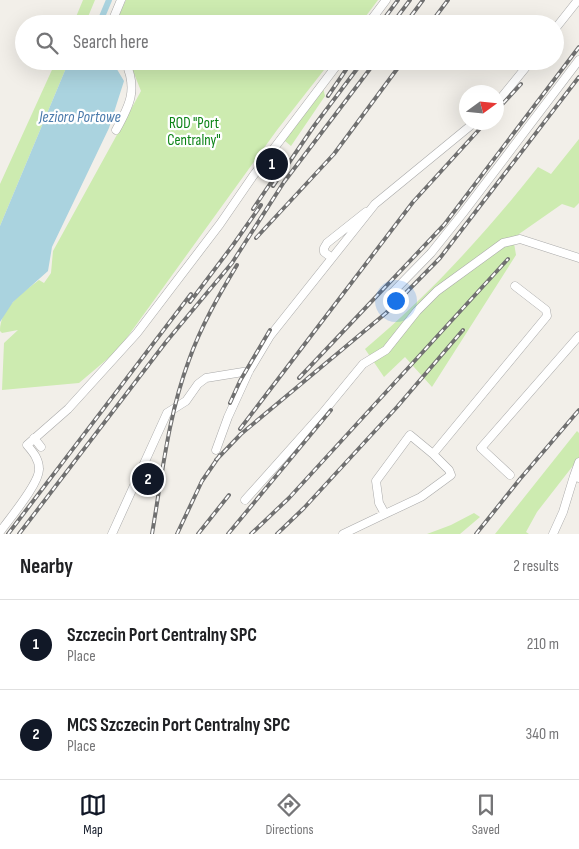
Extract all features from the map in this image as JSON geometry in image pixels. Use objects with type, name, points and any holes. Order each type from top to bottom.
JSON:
[{"type":"lane","points":[[115,15],[121,0]]},
{"type":"lane","points":[[375,15],[386,0]]},
{"type":"lane","points":[[564,18],[578,0]]},
{"type":"lane","points":[[389,296],[431,253],[463,214],[579,60]]},
{"type":"lane","points":[[116,130],[128,105],[132,90],[129,70]]},
{"type":"lane","points":[[0,532],[27,495],[39,474],[36,457],[27,445],[68,409],[125,347],[220,224],[252,176],[333,70]]},
{"type":"lane","points":[[504,94],[524,70]]},
{"type":"lane","points":[[332,258],[324,252],[327,243],[465,130]]},
{"type":"lane","points":[[238,197],[246,202]]},
{"type":"lane","points":[[216,450],[228,417],[249,371],[270,336],[373,207]]},
{"type":"lane","points":[[245,500],[321,415],[363,364],[386,350],[417,312],[443,286],[503,243],[512,239],[523,240],[579,258]]},
{"type":"lane","points":[[433,454],[548,314],[546,310],[515,286]]},
{"type":"lane","points":[[510,475],[481,448],[579,336]]},
{"type":"lane","points":[[112,534],[166,415],[186,401],[198,384],[206,378],[249,371]]},
{"type":"lane","points":[[343,534],[421,497],[451,475],[449,470],[433,454],[410,435],[376,481],[379,503],[385,514]]},
{"type":"lane","points":[[34,438],[41,447]]},
{"type":"lane","points":[[552,534],[563,512],[576,477],[579,462]]},
{"type":"green space","points":[[83,0],[95,0],[89,15],[77,15]]},
{"type":"green space","points":[[126,0],[378,0],[367,15],[119,15]]},
{"type":"green space","points":[[52,70],[65,70],[0,226],[0,184]]},
{"type":"green space","name":"ROD \"Port Centralny\"","points":[[133,70],[324,70],[277,130],[118,350],[79,383],[2,390],[4,343],[18,330],[2,333],[0,331],[4,315],[19,296],[39,280],[44,283],[51,273],[53,251],[141,91]]},
{"type":"green space","points":[[323,88],[325,96],[291,146],[285,141],[286,137]]},
{"type":"green space","points":[[579,139],[579,203],[574,208],[562,204],[519,234],[514,243],[516,255],[432,387],[405,357],[384,377],[365,349],[412,307],[456,262],[498,216],[538,167],[551,174]]},
{"type":"green space","points":[[577,431],[579,433],[579,458],[537,512],[526,532],[529,534],[495,534]]},
{"type":"green space","points":[[474,513],[480,517],[460,534],[427,534],[451,525]]},
{"type":"water","name":"Jezioro Portowe","points":[[65,70],[117,70],[124,81],[109,128],[52,247],[48,271],[13,302],[0,322],[0,226]]},
{"type":"waterway","points":[[103,15],[109,0]]},
{"type":"railway","points":[[387,15],[398,0]]},
{"type":"railway","points":[[399,15],[410,0]]},
{"type":"railway","points":[[412,15],[423,0]]},
{"type":"railway","points":[[437,15],[448,0]]},
{"type":"railway","points":[[564,67],[579,47]]},
{"type":"railway","points":[[328,96],[346,70]]},
{"type":"railway","points":[[273,186],[314,126],[356,70]]},
{"type":"railway","points":[[19,534],[166,342],[232,263],[284,182],[369,70]]},
{"type":"railway","points":[[256,238],[334,154],[396,70]]},
{"type":"railway","points":[[299,378],[444,225],[562,70]]},
{"type":"railway","points":[[216,460],[241,434],[386,313],[440,258],[579,77]]},
{"type":"railway","points":[[504,102],[521,84]]},
{"type":"railway","points":[[240,429],[413,202],[479,130]]},
{"type":"railway","points":[[253,209],[274,178]]},
{"type":"railway","points":[[190,302],[261,205]]},
{"type":"railway","points":[[251,534],[289,498],[508,259]]},
{"type":"railway","points":[[152,534],[166,446],[182,381],[205,323],[237,265]]},
{"type":"railway","points":[[8,534],[191,294]]},
{"type":"railway","points":[[230,403],[240,381],[270,330]]},
{"type":"railway","points":[[277,534],[304,508],[397,407],[463,330]]},
{"type":"railway","points":[[228,534],[331,410]]},
{"type":"railway","points":[[476,534],[579,410]]},
{"type":"railway","points":[[177,534],[202,481],[220,455]]},
{"type":"railway","points":[[198,534],[229,495]]},
{"type":"place","name":"Szczecin Port Centralny SPC","points":[[272,164]]},
{"type":"place","name":"MCS Szczecin Port Centralny SPC","points":[[148,479]]}]
